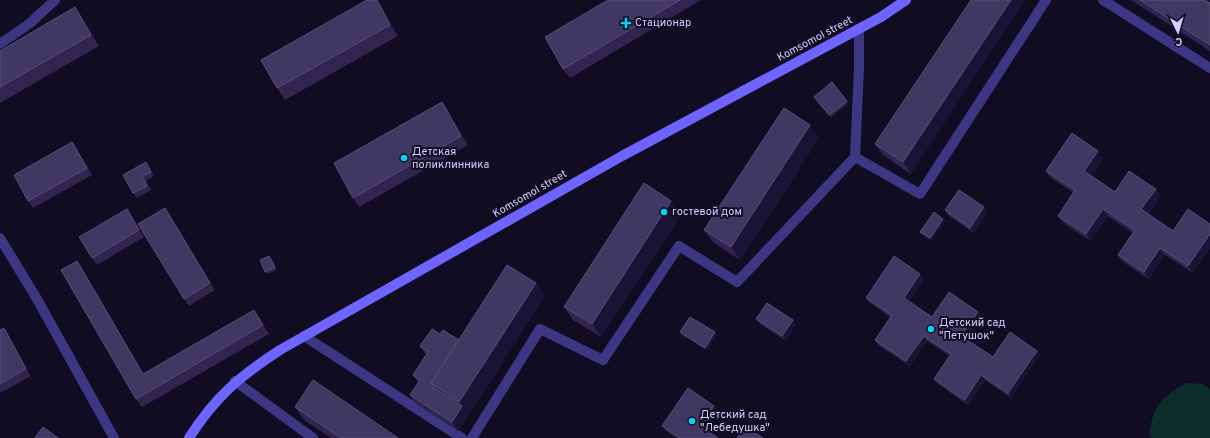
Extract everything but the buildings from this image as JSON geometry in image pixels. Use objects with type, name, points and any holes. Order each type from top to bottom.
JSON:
[{"type":"street","points":[[0,44],[29,24],[55,0]]},
{"type":"street","name":"Komsomol street","points":[[189,438],[219,397],[235,381],[258,364],[304,336],[622,156],[881,17],[906,0]]},
{"type":"street","points":[[855,157],[920,194],[1046,0]]},
{"type":"street","points":[[1103,0],[1210,68]]},
{"type":"street","points":[[472,438],[540,329],[603,360],[679,246],[737,282],[855,157],[859,68],[859,29]]},
{"type":"street","points":[[0,238],[37,299],[114,438]]},
{"type":"street","points":[[304,336],[462,438]]},
{"type":"street","points":[[235,381],[313,438]]},
{"type":"green space","points":[[1187,383],[1203,384],[1210,389],[1210,438],[1152,438],[1149,434],[1156,408],[1165,397]]},
{"type":"place","name":"Стационар","points":[[626,23]]},
{"type":"place","name":"Детская поликлинника","points":[[404,158]]},
{"type":"place","name":"гостевой дом","points":[[664,212]]},
{"type":"place","name":"Детский сад \"Петушок\"","points":[[931,329]]},
{"type":"place","name":"Детский сад \"Лебедушка\"","points":[[692,421]]}]
